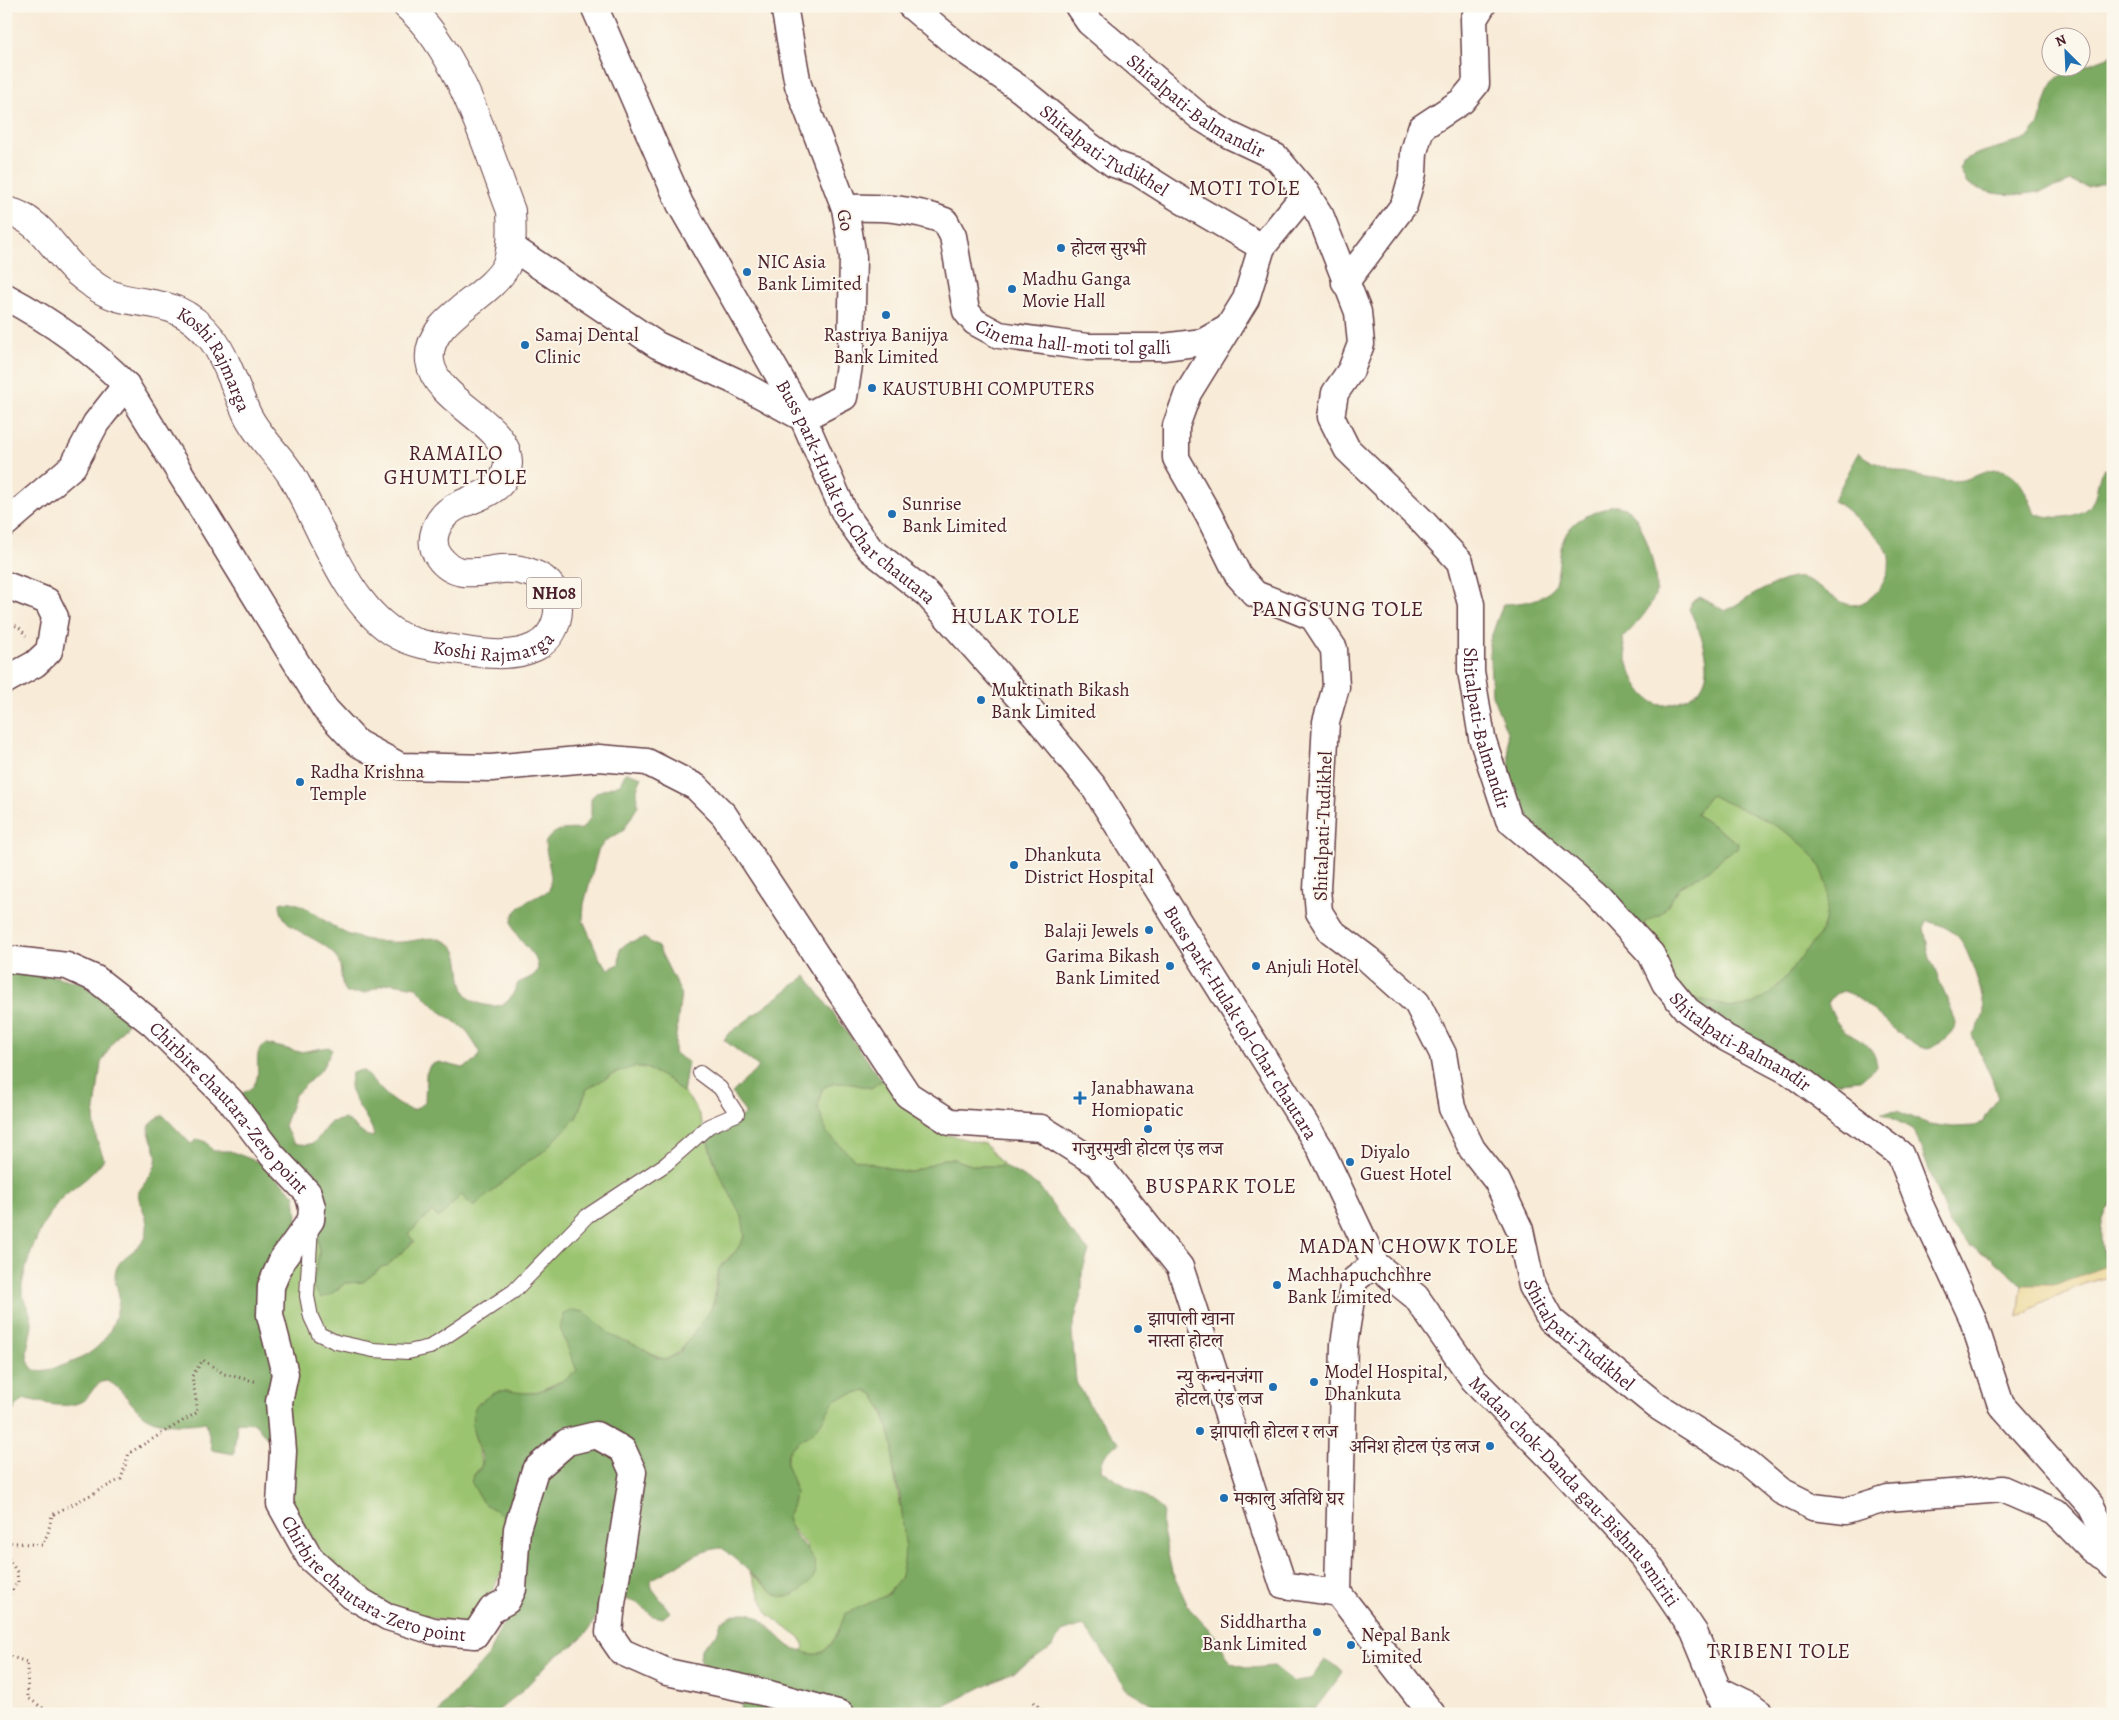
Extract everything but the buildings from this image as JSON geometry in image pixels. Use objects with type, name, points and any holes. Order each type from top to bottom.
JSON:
[{"type":"main road","name":"Koshi Rajmarga","points":[[6,210],[16,213],[34,224],[74,269],[99,289],[126,299],[159,303],[177,309],[192,318],[214,341],[249,419],[291,475],[344,576],[369,611],[394,632],[423,645],[477,653],[511,654],[537,647],[552,634],[559,616],[557,599],[551,586],[523,570],[501,569],[471,574],[455,570],[441,560],[434,549],[434,532],[443,518],[453,508],[484,496],[504,479],[508,461],[503,446],[493,432],[477,419],[436,377],[430,360],[432,346],[440,328],[488,286],[506,266],[512,230],[511,211],[456,70],[420,18],[407,6]]},
{"type":"street","name":"Buss park-Hulak tol-Char chautara","points":[[594,6],[680,204],[803,418],[845,514],[870,549],[927,594],[1039,720],[1094,787],[1320,1148],[1375,1264]]},
{"type":"street","name":"Go","points":[[784,6],[798,85],[845,208],[854,257],[851,353],[844,397],[803,418]]},
{"type":"street","name":"Shitalpati-Tudikhel","points":[[911,6],[957,45],[1020,89],[1114,164],[1137,172],[1262,247],[1246,299],[1188,393],[1176,426],[1176,458],[1209,516],[1238,575],[1255,594],[1312,617],[1334,649],[1336,687],[1326,722],[1316,890],[1318,912],[1331,931],[1368,959],[1417,1004],[1443,1054],[1452,1108],[1472,1149],[1497,1181],[1520,1230],[1532,1286],[1551,1320],[1657,1406],[1749,1464],[1781,1492],[1813,1508],[1846,1511],[1888,1498],[2002,1489],[2055,1512],[2092,1550],[2112,1564]]},
{"type":"street","name":"Shitalpati-Balmandir","points":[[1078,6],[1089,22],[1200,117],[1228,135],[1276,157],[1306,193],[1321,217],[1345,283],[1358,312],[1361,344],[1351,370],[1335,393],[1330,417],[1347,449],[1423,522],[1460,562],[1471,604],[1471,671],[1482,738],[1509,820],[1596,893],[1651,954],[1665,983],[1687,1010],[1726,1038],[1790,1072],[1900,1154],[1920,1205],[1972,1317],[2000,1405],[2090,1506],[2101,1526],[2112,1564]]},
{"type":"street","points":[[1345,283],[1404,205],[1413,173],[1414,152],[1421,128],[1462,101],[1476,84],[1474,19],[1482,6]]},
{"type":"street","points":[[1262,247],[1306,193]]},
{"type":"street","name":"Cinema hall-moti tol galli","points":[[845,208],[891,207],[928,214],[946,221],[953,236],[966,311],[975,322],[999,335],[1087,347],[1163,348],[1204,342],[1229,327]]},
{"type":"street","points":[[510,246],[657,345],[735,380],[803,418]]},
{"type":"street","points":[[6,297],[56,326],[100,358],[126,385],[325,709],[357,743],[400,766],[491,768],[599,758],[647,762],[696,787],[724,815],[908,1095],[950,1122],[1041,1128],[1098,1164],[1180,1267],[1283,1585],[1338,1593]]},
{"type":"street","points":[[6,523],[73,466],[96,423],[126,385]]},
{"type":"street","points":[[6,585],[47,601],[55,617],[50,650],[35,664],[6,680]]},
{"type":"street","name":"Chirbire chautara-Zero point","points":[[6,959],[67,966],[96,979],[152,1024],[230,1100],[272,1155],[308,1192],[312,1206],[311,1220],[282,1260],[271,1286],[270,1315],[285,1374],[279,1402],[283,1451],[280,1504],[310,1558],[352,1596],[388,1618],[433,1631],[475,1635],[492,1609],[507,1601],[513,1589],[517,1529],[536,1470],[567,1442],[596,1435],[623,1450],[633,1472],[609,1633],[622,1652],[667,1672],[762,1692],[841,1714]]},
{"type":"street","points":[[1375,1264],[1354,1280],[1344,1344],[1338,1593],[1432,1714]]},
{"type":"street","name":"Madan chok-Danda gau-Bishnu smiriti","points":[[1375,1264],[1416,1297],[1474,1380],[1554,1461],[1644,1558],[1694,1632],[1723,1702]]},
{"type":"street","points":[[1723,1702],[1750,1704],[1762,1714]]},
{"type":"lane","points":[[311,1220],[306,1296],[311,1317],[319,1334],[336,1342],[373,1350],[408,1352],[430,1347],[514,1290],[587,1216],[666,1164],[709,1126],[737,1114],[720,1088],[700,1073]]},
{"type":"path","points":[[6,1542],[42,1544],[48,1533],[52,1515],[121,1479],[129,1453],[198,1412],[192,1376],[203,1360],[224,1374],[250,1382],[274,1382],[279,1402]]},
{"type":"path","points":[[6,1554],[16,1572],[18,1582],[6,1599]]},
{"type":"path","points":[[6,1654],[27,1662],[28,1698],[52,1714]]},
{"type":"path","points":[[1034,1702],[1046,1714]]},
{"type":"green space","points":[[2113,55],[2113,181],[2087,187],[2071,181],[2045,190],[2019,195],[1993,193],[1967,184],[1960,169],[1962,161],[1979,153],[2027,139],[2039,124],[2049,90],[2055,80],[2058,78],[2092,78],[2092,63]]},
{"type":"green space","points":[[1859,453],[1879,465],[1893,470],[1939,480],[1963,480],[1993,470],[2005,471],[2019,482],[2035,513],[2051,517],[2069,516],[2085,510],[2095,497],[2101,473],[2103,470],[2113,467],[2113,1202],[2102,1223],[2101,1236],[2105,1259],[2113,1264],[2054,1285],[2022,1285],[1992,1258],[1969,1246],[1949,1223],[1914,1130],[1882,1113],[1897,1111],[1929,1124],[1953,1127],[1974,1126],[1983,1122],[1998,1097],[1972,1035],[1980,1024],[1983,1015],[1984,1005],[1982,996],[1967,952],[1963,943],[1956,935],[1945,927],[1928,921],[1924,928],[1930,958],[1955,1019],[1954,1029],[1948,1036],[1930,1047],[1917,1046],[1897,1032],[1865,1004],[1843,991],[1834,995],[1828,1003],[1832,1013],[1841,1027],[1872,1051],[1877,1066],[1860,1080],[1830,1083],[1787,1074],[1687,1001],[1702,1000],[1725,1006],[1741,1007],[1758,1001],[1787,976],[1815,940],[1825,921],[1827,907],[1826,884],[1819,865],[1806,848],[1790,834],[1749,812],[1710,795],[1696,814],[1739,844],[1738,848],[1723,856],[1711,869],[1681,886],[1661,914],[1645,922],[1641,930],[1513,813],[1507,732],[1492,695],[1489,643],[1503,604],[1529,601],[1544,595],[1553,586],[1565,536],[1574,524],[1612,505],[1630,511],[1641,526],[1653,564],[1656,587],[1655,595],[1645,613],[1623,638],[1624,647],[1632,676],[1643,693],[1657,704],[1672,704],[1697,692],[1705,678],[1707,668],[1706,653],[1689,609],[1692,602],[1700,597],[1725,611],[1774,584],[1784,580],[1801,578],[1816,584],[1837,599],[1851,605],[1866,601],[1880,588],[1887,574],[1889,564],[1889,556],[1886,549],[1875,535],[1833,501]]},
{"type":"green space","points":[[626,772],[642,777],[637,789],[638,806],[623,831],[605,841],[598,851],[584,904],[583,920],[600,959],[609,969],[619,964],[620,949],[627,943],[644,938],[658,947],[681,993],[674,1053],[688,1062],[683,1093],[669,1080],[644,1067],[634,1067],[613,1074],[587,1089],[576,1118],[544,1151],[524,1164],[474,1207],[461,1195],[439,1218],[432,1212],[408,1234],[414,1241],[387,1266],[383,1266],[363,1282],[345,1283],[330,1295],[321,1298],[312,1286],[319,1255],[318,1234],[323,1214],[234,1097],[249,1089],[255,1083],[261,1047],[267,1044],[300,1052],[329,1047],[332,1050],[321,1070],[295,1095],[284,1126],[294,1143],[302,1144],[313,1143],[331,1122],[345,1119],[365,1135],[373,1137],[371,1127],[351,1092],[352,1073],[361,1070],[365,1072],[393,1101],[414,1110],[425,1102],[426,1074],[430,1065],[439,1062],[463,1068],[476,1061],[480,1052],[465,1029],[438,1010],[416,987],[391,983],[365,993],[346,993],[336,957],[330,950],[286,921],[280,903],[297,904],[334,927],[353,936],[365,939],[396,942],[436,938],[447,942],[454,948],[458,957],[463,987],[468,996],[477,1003],[492,1006],[502,1005],[509,1000],[518,983],[531,977],[537,971],[538,964],[516,934],[512,925],[513,917],[518,909],[532,899],[549,891],[551,877],[545,843],[552,834],[560,830],[582,829],[591,817],[591,800],[593,796],[597,792],[620,784]]},
{"type":"green space","points":[[1711,794],[1770,822],[1790,834],[1806,848],[1819,865],[1826,884],[1826,919],[1817,937],[1787,976],[1773,990],[1758,1001],[1740,1007],[1724,1006],[1702,1000],[1687,1001],[1641,930],[1645,922],[1661,914],[1681,886],[1711,869],[1723,856],[1738,848],[1739,844],[1696,814]]},
{"type":"green space","points":[[6,965],[82,983],[130,1020],[113,1042],[101,1063],[94,1118],[96,1137],[104,1159],[91,1174],[65,1195],[50,1213],[37,1238],[27,1264],[22,1292],[32,1319],[27,1353],[30,1365],[34,1370],[43,1370],[55,1368],[78,1359],[96,1348],[109,1332],[117,1312],[119,1300],[115,1278],[116,1270],[123,1259],[138,1247],[146,1236],[146,1219],[138,1193],[151,1174],[156,1162],[155,1148],[149,1130],[150,1125],[163,1115],[191,1144],[198,1139],[206,1142],[213,1151],[230,1151],[261,1163],[295,1195],[298,1228],[274,1263],[274,1361],[270,1442],[255,1423],[237,1422],[234,1454],[212,1450],[206,1422],[177,1424],[154,1421],[143,1415],[119,1389],[108,1381],[96,1386],[85,1400],[74,1404],[53,1405],[25,1399],[14,1410],[6,1434]]},
{"type":"green space","points":[[806,976],[882,1080],[871,1088],[839,1083],[822,1089],[818,1107],[827,1133],[854,1159],[903,1172],[913,1172],[943,1159],[954,1159],[974,1166],[1004,1166],[1039,1186],[1071,1232],[1089,1251],[1082,1272],[1082,1290],[1072,1331],[1076,1381],[1092,1409],[1120,1444],[1106,1454],[1101,1470],[1163,1510],[1162,1526],[1172,1572],[1189,1608],[1216,1637],[1231,1663],[1251,1668],[1274,1666],[1294,1682],[1310,1680],[1325,1660],[1344,1671],[1311,1714],[1169,1714],[1126,1689],[1099,1646],[1083,1625],[1062,1632],[1052,1647],[1024,1666],[929,1714],[857,1714],[831,1704],[704,1667],[700,1658],[701,1649],[717,1634],[721,1622],[739,1613],[752,1614],[758,1617],[791,1647],[811,1654],[819,1654],[835,1638],[845,1614],[887,1595],[900,1579],[904,1562],[905,1544],[900,1496],[893,1466],[893,1447],[884,1412],[874,1395],[866,1390],[835,1399],[823,1420],[810,1434],[791,1448],[787,1456],[787,1466],[795,1488],[788,1519],[789,1523],[810,1554],[816,1570],[813,1578],[805,1587],[793,1595],[786,1597],[778,1596],[722,1548],[703,1552],[652,1579],[650,1584],[652,1588],[670,1612],[663,1618],[653,1616],[637,1603],[619,1597],[641,1466],[566,1437],[510,1520],[482,1502],[471,1481],[482,1465],[472,1424],[475,1408],[494,1393],[501,1391],[535,1392],[567,1378],[577,1371],[560,1328],[564,1314],[573,1310],[585,1312],[612,1336],[638,1346],[658,1358],[666,1359],[678,1354],[711,1309],[715,1299],[718,1270],[736,1251],[745,1236],[742,1217],[717,1169],[705,1133],[746,1114],[732,1093],[759,1067],[724,1040],[727,1035]]},
{"type":"green space","points":[[634,1066],[654,1071],[664,1076],[682,1090],[695,1108],[700,1117],[715,1165],[742,1216],[745,1233],[742,1243],[717,1273],[713,1302],[709,1312],[692,1337],[671,1357],[662,1358],[610,1335],[585,1312],[572,1355],[577,1371],[566,1379],[536,1392],[523,1394],[500,1391],[480,1402],[475,1409],[473,1430],[482,1465],[473,1476],[510,1520],[503,1568],[484,1610],[466,1623],[408,1615],[334,1575],[287,1495],[279,1314],[287,1268],[318,1234],[319,1255],[312,1286],[330,1295],[345,1283],[363,1282],[414,1242],[408,1234],[432,1212],[439,1218],[461,1195],[474,1207],[524,1164],[544,1151],[576,1118],[587,1089],[613,1074]]},
{"type":"green space","points":[[882,1080],[936,1132],[985,1144],[1004,1166],[974,1166],[954,1159],[943,1159],[913,1172],[903,1172],[854,1159],[827,1133],[818,1107],[822,1089],[839,1083],[871,1088]]},
{"type":"green space","points":[[866,1390],[874,1395],[878,1401],[892,1442],[893,1466],[906,1539],[904,1568],[895,1587],[876,1601],[846,1614],[830,1645],[818,1654],[810,1654],[802,1651],[804,1647],[801,1639],[769,1615],[750,1573],[778,1596],[807,1547],[790,1526],[788,1517],[795,1493],[787,1466],[787,1456],[792,1447],[815,1430],[835,1399]]},
{"type":"green space","points":[[587,1442],[611,1453],[626,1477],[598,1613],[589,1630],[574,1645],[552,1659],[522,1691],[494,1714],[439,1714],[444,1704],[488,1656],[500,1629],[514,1607],[534,1503],[551,1466]]},
{"type":"green space","points":[[743,1693],[825,1714],[740,1714]]},
{"type":"sand","points":[[2113,1264],[2113,1276],[2088,1283],[2064,1293],[2018,1317],[2022,1285],[2054,1285]]},
{"type":"place","name":"होटल सुरभी","points":[[1061,248]]},
{"type":"place","name":"NIC Asia Bank Limited","points":[[747,272]]},
{"type":"place","name":"Madhu Ganga Movie Hall","points":[[1012,289]]},
{"type":"place","name":"Rastriya Banijya Bank Limited","points":[[886,315]]},
{"type":"place","name":"Samaj Dental Clinic","points":[[525,345]]},
{"type":"place","name":"KAUSTUBHI COMPUTERS","points":[[872,388]]},
{"type":"place","name":"Sunrise Bank Limited","points":[[892,514]]},
{"type":"place","name":"Muktinath Bikash Bank Limited","points":[[981,700]]},
{"type":"place","name":"Radha Krishna Temple","points":[[300,782]]},
{"type":"place","name":"Dhankuta District Hospital","points":[[1014,865]]},
{"type":"place","name":"Balaji Jewels","points":[[1149,930]]},
{"type":"place","name":"Garima Bikash Bank Limited","points":[[1170,966]]},
{"type":"place","name":"Anjuli Hotel","points":[[1256,966]]},
{"type":"place","name":"Janabhawana Homiopatic","points":[[1080,1098]]},
{"type":"place","name":"गजुरमुखी होटल एंड लज","points":[[1148,1129]]},
{"type":"place","name":"Diyalo Guest Hotel","points":[[1350,1162]]},
{"type":"place","name":"Machhapuchchhre Bank Limited","points":[[1277,1285]]},
{"type":"place","name":"झापाली खाना नास्ता होटल","points":[[1138,1329]]},
{"type":"place","name":"Model Hospital, Dhankuta","points":[[1314,1382]]},
{"type":"place","name":"न्यु कन्चनजंगा होटल एंड लज","points":[[1273,1387]]},
{"type":"place","name":"झापाली होटल र लज","points":[[1200,1431]]},
{"type":"place","name":"अनिश होटल एंड लज","points":[[1490,1446]]},
{"type":"place","name":"मकालु अतिथि घर","points":[[1224,1498]]},
{"type":"place","name":"Siddhartha Bank Limited","points":[[1317,1632]]},
{"type":"place","name":"Nepal Bank Limited","points":[[1351,1645]]},
{"type":"district","name":"MOTI TOLE","points":[[1245,188]]},
{"type":"district","name":"RAMAILO GHUMTI TOLE","points":[[456,465]]},
{"type":"district","name":"PANGSUNG TOLE","points":[[1338,609]]},
{"type":"district","name":"HULAK TOLE","points":[[1016,616]]},
{"type":"district","name":"BUSPARK TOLE","points":[[1221,1186]]},
{"type":"district","name":"MADAN CHOWK TOLE","points":[[1409,1246]]},
{"type":"district","name":"TRIBENI TOLE","points":[[1779,1651]]}]
